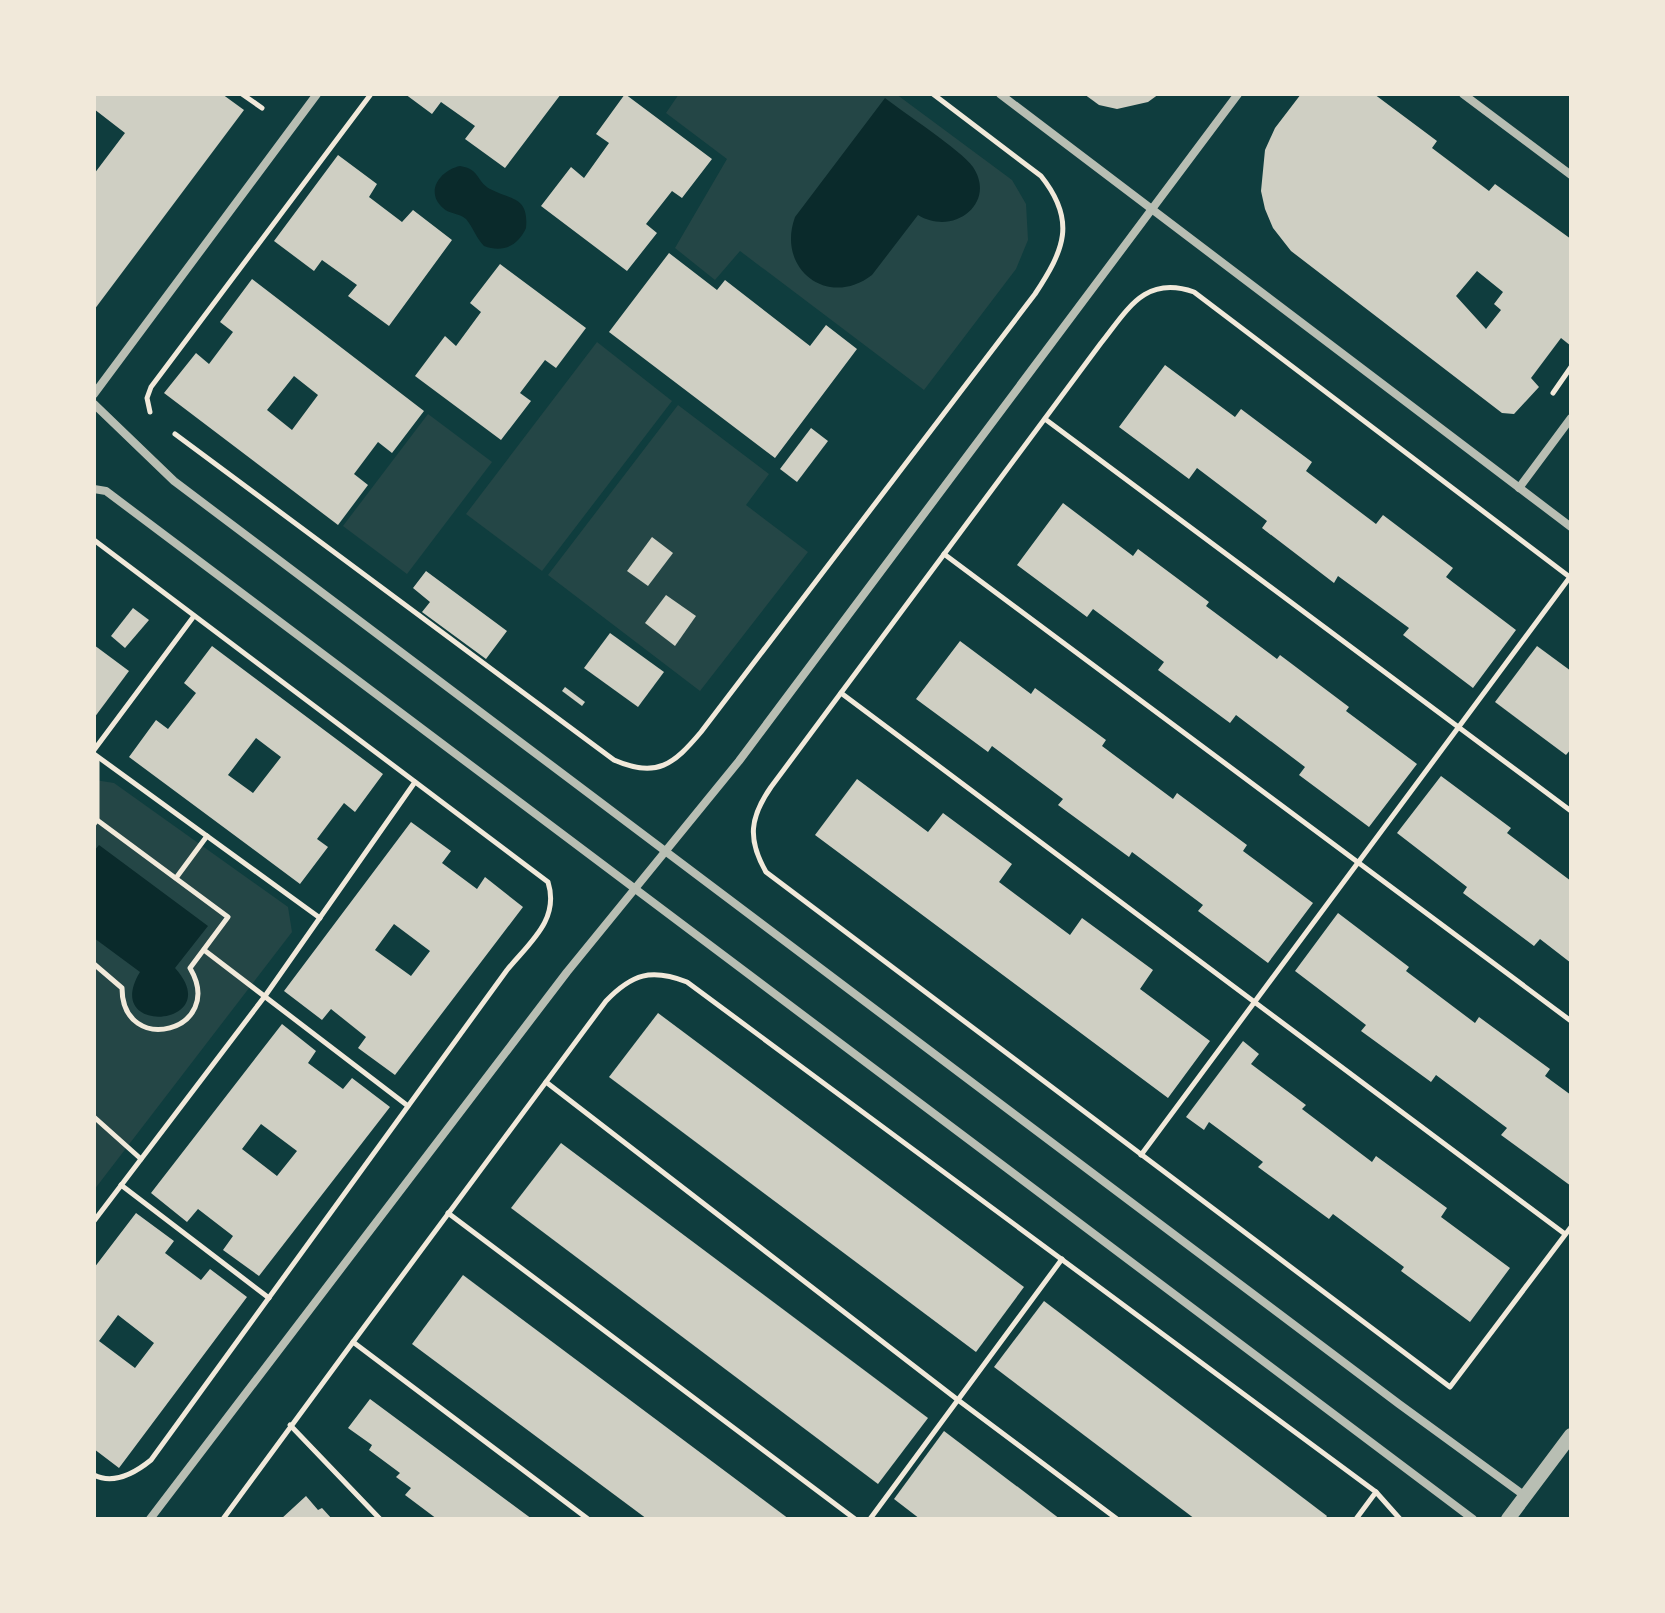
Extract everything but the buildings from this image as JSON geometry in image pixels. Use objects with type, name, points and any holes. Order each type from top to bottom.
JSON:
[{"type":"street","points":[[94,394],[317,94]]},
{"type":"street","points":[[1000,94],[1571,527]]},
{"type":"street","points":[[150,1519],[567,972],[739,761],[1238,94]]},
{"type":"street","points":[[1463,94],[1571,175]]},
{"type":"street","points":[[94,404],[174,481],[1525,1496]]},
{"type":"street","points":[[1519,488],[1571,418]]},
{"type":"street","points":[[94,489],[106,491],[1473,1519]]},
{"type":"street","points":[[1508,1519],[1571,1435]]},
{"type":"path","points":[[242,94],[262,108]]},
{"type":"path","points":[[156,420],[149,410],[147,398],[151,387],[371,94]]},
{"type":"path","points":[[166,427],[614,760],[630,767],[647,769],[664,766],[679,758],[701,732],[1035,294],[1058,257],[1063,224],[1054,193],[1041,176],[933,94]]},
{"type":"path","points":[[1141,1155],[1571,578],[1194,292],[1182,288],[1155,289],[1138,297],[757,808],[753,826],[754,845],[766,872],[1141,1155],[1450,1387],[1571,1227]]},
{"type":"path","points":[[1544,406],[1571,367]]},
{"type":"path","points":[[1045,419],[1571,811]]},
{"type":"path","points":[[94,540],[548,882],[552,903],[546,922],[507,970],[151,1460],[126,1476],[112,1479],[94,1475]]},
{"type":"path","points":[[944,554],[1571,1021]]},
{"type":"path","points":[[94,964],[122,988],[122,999],[133,1019],[153,1030],[165,1030],[186,1020],[193,1011],[198,1001],[198,989],[190,968],[228,917],[96,822],[95,753],[194,616]]},
{"type":"path","points":[[841,693],[1565,1234]]},
{"type":"path","points":[[95,753],[320,918]]},
{"type":"path","points":[[94,1221],[265,996],[415,782]]},
{"type":"path","points":[[176,878],[207,836]]},
{"type":"path","points":[[204,950],[408,1106]]},
{"type":"path","points":[[223,1519],[606,1001],[621,985],[651,974],[687,982],[1376,1492],[1400,1519]]},
{"type":"path","points":[[546,1082],[1117,1519]]},
{"type":"path","points":[[94,1117],[141,1159]]},
{"type":"path","points":[[121,1185],[269,1298]]},
{"type":"path","points":[[448,1213],[855,1519]]},
{"type":"path","points":[[870,1519],[1062,1259]]},
{"type":"path","points":[[353,1342],[588,1519]]},
{"type":"path","points":[[290,1425],[380,1519]]},
{"type":"path","points":[[1356,1519],[1376,1492]]},
{"type":"shaded area","points":[[679,94],[896,94],[1012,180],[1026,204],[1028,240],[1016,269],[924,390],[740,251],[715,280],[675,248],[727,159],[666,113]]},
{"type":"shaded area","points":[[885,98],[967,160],[979,180],[980,193],[976,204],[958,219],[932,221],[918,215],[872,275],[839,288],[823,285],[799,267],[793,253],[791,236],[795,217]]},
{"type":"shaded area","points":[[460,166],[475,172],[490,189],[521,204],[525,210],[526,228],[514,243],[497,249],[484,246],[466,219],[445,210],[437,201],[437,182],[447,172]]},
{"type":"shaded area","points":[[597,342],[672,401],[542,571],[466,514]]},
{"type":"shaded area","points":[[678,405],[769,474],[746,505],[808,552],[700,691],[548,575]]},
{"type":"shaded area","points":[[428,414],[492,462],[407,574],[343,526]]},
{"type":"shaded area","points":[[95,780],[114,783],[288,907],[292,932],[94,1190]]},
{"type":"shaded area","points":[[99,845],[208,926],[175,968],[187,988],[186,1002],[177,1012],[162,1016],[147,1015],[136,1007],[132,993],[140,972],[94,938],[94,851]]}]
